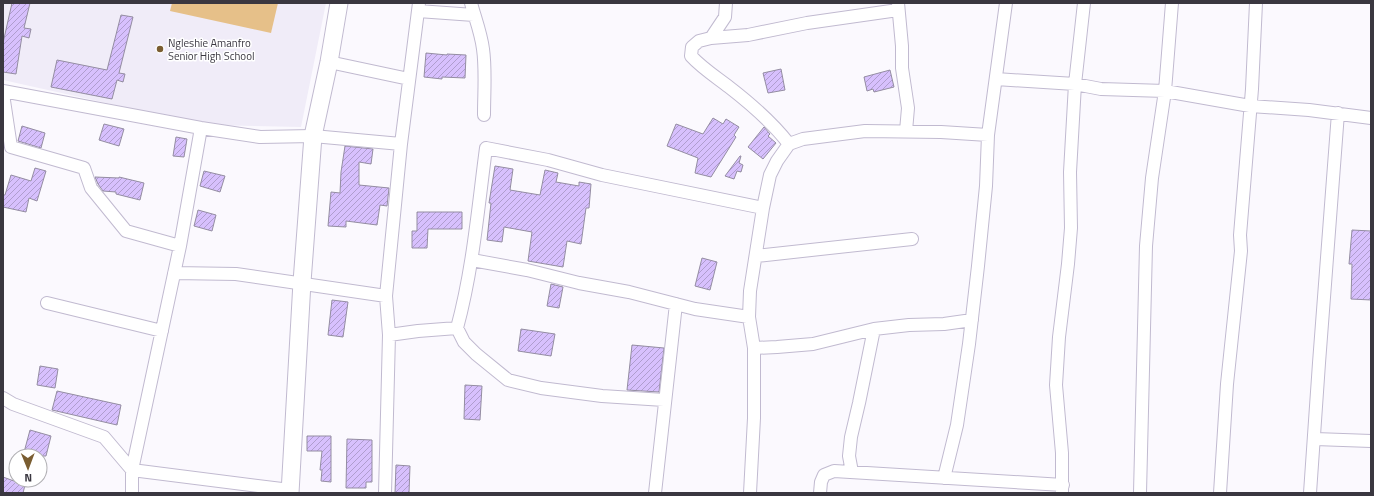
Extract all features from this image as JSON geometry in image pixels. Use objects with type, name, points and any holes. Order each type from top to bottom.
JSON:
[{"type":"street","points":[[3,398],[13,404],[104,437],[132,470],[290,492],[302,282],[313,136],[329,62],[339,3]]},
{"type":"street","points":[[710,38],[725,17],[726,3]]},
{"type":"street","points":[[944,478],[957,425],[972,320],[986,186],[988,135],[1006,3]]},
{"type":"street","points":[[820,493],[821,482],[824,475],[834,471],[944,478],[1063,489],[1062,445],[1056,385],[1059,338],[1071,228],[1070,172],[1075,84],[1084,3]]},
{"type":"street","points":[[1140,493],[1146,246],[1152,178],[1165,91],[1172,3]]},
{"type":"street","points":[[1220,493],[1227,384],[1240,251],[1256,3]]},
{"type":"street","points":[[790,144],[755,108],[699,64],[691,56],[692,47],[699,41],[710,38],[748,35],[898,6],[902,46],[902,68],[908,108],[906,131]]},
{"type":"street","points":[[385,493],[389,335],[386,296],[401,144],[418,7],[472,9],[479,27],[483,49],[484,115]]},
{"type":"street","points":[[329,62],[409,79]]},
{"type":"street","points":[[996,79],[1075,84],[1101,88],[1165,91],[1250,106],[1338,113],[1371,118]]},
{"type":"street","points":[[3,91],[200,128],[260,136],[313,136],[401,144]]},
{"type":"street","points":[[3,94],[11,146],[84,168],[91,188],[126,231],[180,246]]},
{"type":"street","points":[[1310,493],[1338,113]]},
{"type":"street","points":[[132,493],[132,470],[180,246],[200,128]]},
{"type":"street","points":[[750,493],[754,418],[754,348],[749,317],[750,291],[763,208],[770,175],[777,161],[790,144],[803,139],[865,131],[906,131],[988,135]]},
{"type":"street","points":[[664,400],[602,396],[541,388],[508,380],[476,354],[464,342],[457,328],[472,260],[486,148],[548,160],[602,175],[763,208]]},
{"type":"street","points":[[756,256],[912,239]]},
{"type":"street","points":[[472,260],[629,292],[712,312],[749,317]]},
{"type":"street","points":[[174,273],[236,274],[302,282],[386,296]]},
{"type":"street","points":[[48,303],[162,331]]},
{"type":"street","points":[[655,493],[664,400],[676,304]]},
{"type":"street","points":[[754,348],[813,344],[874,329],[909,325],[944,324],[972,320]]},
{"type":"street","points":[[389,335],[457,328]]},
{"type":"street","points":[[852,472],[849,456],[851,437],[874,329]]},
{"type":"street","points":[[1314,439],[1371,441]]},
{"type":"shaded area","name":"Ngleshie Amanfro Senior High School","points":[[3,3],[326,3],[301,127],[205,125],[3,80]]},
{"type":"shaded area","points":[[172,3],[278,3],[271,33],[170,11]]},
{"type":"building","points":[[12,3],[30,3],[24,28],[31,29],[29,38],[22,36],[16,74],[3,72],[3,43]]},
{"type":"building","points":[[121,15],[133,17],[119,73],[125,74],[123,82],[117,80],[112,99],[51,87],[57,60],[107,70]]},
{"type":"building","points":[[426,53],[466,55],[465,78],[442,77],[442,79],[424,77]]},
{"type":"building","points":[[781,69],[785,90],[768,93],[763,73]]},
{"type":"building","points":[[890,70],[894,87],[874,92],[873,89],[867,91],[864,77]]},
{"type":"building","points":[[713,118],[723,124],[726,119],[739,127],[734,135],[736,137],[711,177],[695,173],[698,158],[667,146],[676,124],[703,134]]},
{"type":"building","points":[[104,124],[124,129],[119,146],[99,140]]},
{"type":"building","points":[[22,126],[45,133],[41,148],[18,141]]},
{"type":"building","points":[[764,127],[770,134],[768,136],[776,143],[763,159],[748,147]]},
{"type":"building","points":[[176,137],[187,139],[184,157],[173,156]]},
{"type":"building","points":[[345,146],[373,149],[371,164],[359,162],[359,185],[389,188],[387,206],[380,205],[377,225],[346,221],[346,227],[328,226],[331,192],[340,193],[341,172]]},
{"type":"building","points":[[740,156],[739,163],[743,165],[741,172],[737,171],[734,179],[725,176]]},
{"type":"building","points":[[495,166],[513,169],[510,190],[540,195],[545,170],[558,173],[556,182],[579,186],[579,182],[591,184],[589,208],[586,208],[581,244],[567,241],[563,267],[528,261],[532,232],[504,227],[502,242],[487,240],[491,203],[489,203]]},
{"type":"building","points":[[35,168],[46,171],[37,201],[29,198],[26,212],[3,207],[3,195],[5,195],[11,175],[31,181]]},
{"type":"building","points":[[204,171],[225,176],[220,192],[200,186]]},
{"type":"building","points":[[95,177],[119,177],[144,183],[140,200],[116,194],[116,192],[103,191]]},
{"type":"building","points":[[198,210],[216,215],[212,231],[194,226]]},
{"type":"building","points":[[417,212],[462,212],[462,229],[428,229],[427,248],[412,248],[412,231],[417,231]]},
{"type":"building","points":[[1352,230],[1371,231],[1371,300],[1351,299],[1352,264],[1349,264]]},
{"type":"building","points":[[702,258],[717,262],[710,290],[695,286]]},
{"type":"building","points":[[551,284],[563,287],[559,308],[547,306]]},
{"type":"building","points":[[332,300],[348,302],[343,337],[328,335]]},
{"type":"building","points":[[521,329],[555,334],[551,356],[518,351]]},
{"type":"building","points":[[632,345],[664,348],[659,392],[627,390]]},
{"type":"building","points":[[40,366],[58,369],[55,388],[37,385]]},
{"type":"building","points":[[465,385],[482,386],[480,420],[464,419]]},
{"type":"building","points":[[57,391],[121,405],[117,425],[52,410]]},
{"type":"building","points":[[30,430],[51,436],[48,448],[25,448]]},
{"type":"building","points":[[307,436],[331,436],[331,482],[321,481],[322,470],[320,470],[322,451],[307,451]]},
{"type":"building","points":[[347,439],[372,440],[372,482],[366,482],[366,488],[346,488]]},
{"type":"building","points":[[396,465],[410,466],[409,493],[395,493]]},
{"type":"building","points":[[3,477],[8,479],[8,488],[24,488],[23,493],[3,493]]},
{"type":"place","name":"Ngleshie Amanfro Senior High School","points":[[160,49]]}]
